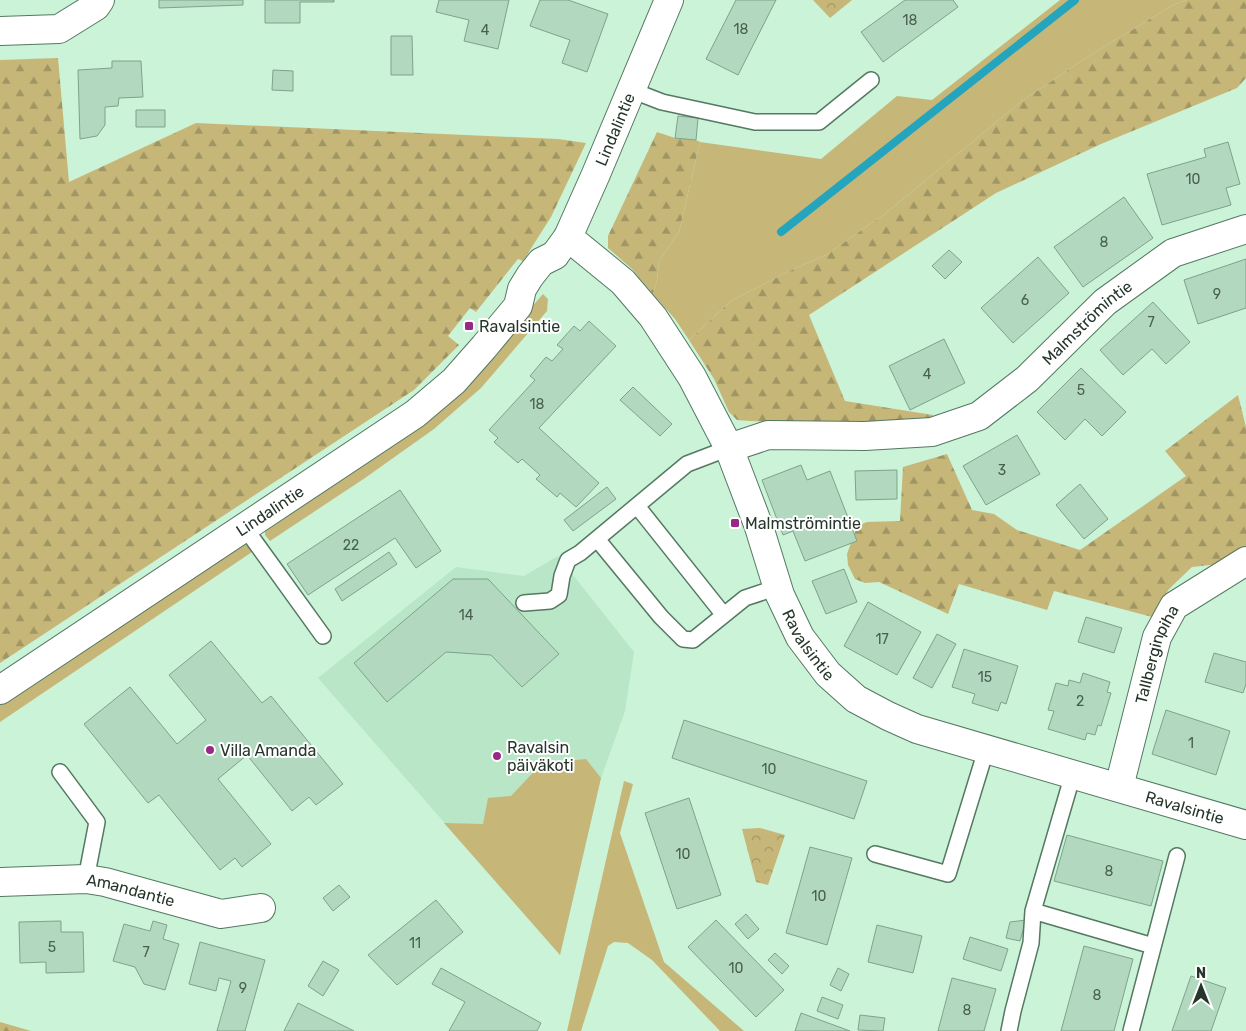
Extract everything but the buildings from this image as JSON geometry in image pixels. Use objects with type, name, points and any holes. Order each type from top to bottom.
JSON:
[{"type":"street","points":[[0,31],[59,29],[96,6],[100,0]]},
{"type":"street","name":"Lindalintie","points":[[0,690],[415,414],[454,381],[518,306],[532,299],[551,276],[561,246],[631,90],[664,2]]},
{"type":"street","name":"Malmströmintie","points":[[729,448],[768,435],[865,436],[932,432],[979,416],[1027,379],[1105,302],[1173,253],[1246,229]]},
{"type":"street","name":"Ravalsintie","points":[[561,246],[622,282],[653,317],[692,377],[729,448],[778,587],[800,637],[828,674],[856,699],[917,729],[1246,825]]},
{"type":"street","name":"Tallberginpiha","points":[[1119,787],[1157,637],[1174,606],[1246,561]]},
{"type":"street","name":"Amandantie","points":[[0,882],[86,879],[105,882],[221,914],[261,908]]},
{"type":"lane","points":[[631,90],[662,102],[755,122],[819,122],[871,80]]},
{"type":"lane","points":[[524,603],[550,601],[559,595],[562,576],[568,560],[580,553],[687,464],[729,448]]},
{"type":"lane","points":[[637,506],[723,614]]},
{"type":"lane","points":[[244,528],[323,636]]},
{"type":"lane","points":[[597,539],[661,617],[683,639],[693,640],[745,598],[778,587]]},
{"type":"lane","points":[[875,854],[948,874],[986,750]]},
{"type":"lane","points":[[60,772],[98,822],[86,879]]},
{"type":"lane","points":[[1010,1031],[1013,1010],[1031,943],[1033,912],[1073,774]]},
{"type":"lane","points":[[1131,1031],[1177,856]]},
{"type":"lane","points":[[1033,912],[1153,946]]},
{"type":"shaded area","name":"Ravalsin päiväkoti","points":[[558,556],[634,652],[625,711],[601,778],[560,955],[318,678],[456,567],[524,576]]},
{"type":"green space","points":[[813,0],[852,0],[830,18]]},
{"type":"green space","points":[[1060,0],[1186,0],[1173,5],[1089,56],[1022,101],[886,213],[826,255],[787,272],[731,301],[689,340],[675,319],[653,294],[659,261],[679,232],[700,142],[821,159],[897,96],[932,100]]},
{"type":"green space","points":[[1186,0],[1246,0],[1246,78],[1237,88],[1101,144],[996,193],[809,315],[845,401],[933,415],[932,422],[827,423],[749,421],[737,420],[729,412],[714,379],[689,340],[731,301],[787,272],[826,255],[886,213],[1022,101],[1089,56],[1173,5]]},
{"type":"green space","points":[[58,58],[69,182],[196,123],[558,139],[586,143],[551,217],[523,261],[518,259],[476,312],[470,308],[448,336],[459,345],[414,390],[0,663],[0,60]]},
{"type":"green space","points":[[657,132],[675,138],[700,142],[679,232],[659,261],[653,294],[632,269],[608,248],[608,236]]},
{"type":"green space","points":[[543,294],[548,299],[547,311],[481,388],[434,429],[365,478],[270,541],[265,535],[265,529],[529,310]]},
{"type":"green space","points":[[1238,395],[1246,427],[1246,570],[1234,574],[1210,565],[1192,567],[1169,589],[1152,617],[1054,591],[1047,610],[959,584],[948,614],[879,582],[865,583],[855,579],[848,565],[847,554],[857,526],[867,522],[900,521],[903,467],[947,454],[972,510],[994,514],[1017,530],[1080,550],[1186,476],[1165,451]]},
{"type":"green space","points":[[244,544],[252,552],[0,722],[0,703]]},
{"type":"green space","points":[[586,759],[601,778],[560,955],[444,823],[483,824],[488,798],[511,796],[542,763]]},
{"type":"green space","points":[[624,781],[633,784],[620,833],[664,962],[744,1031],[720,1031],[652,960],[628,943],[614,942],[608,946],[581,1031],[567,1031]]},
{"type":"green space","points":[[760,828],[785,835],[768,885],[756,882],[742,829]]},
{"type":"green space","points":[[0,1022],[31,1031],[0,1031]]},
{"type":"waterway","points":[[781,232],[1075,0]]},
{"type":"place","name":"Ravalsintie","points":[[469,326]]},
{"type":"place","name":"Malmströmintie","points":[[735,523]]},
{"type":"place","name":"Villa Amanda","points":[[210,750]]},
{"type":"place","name":"Ravalsin päiväkoti","points":[[497,756]]}]
